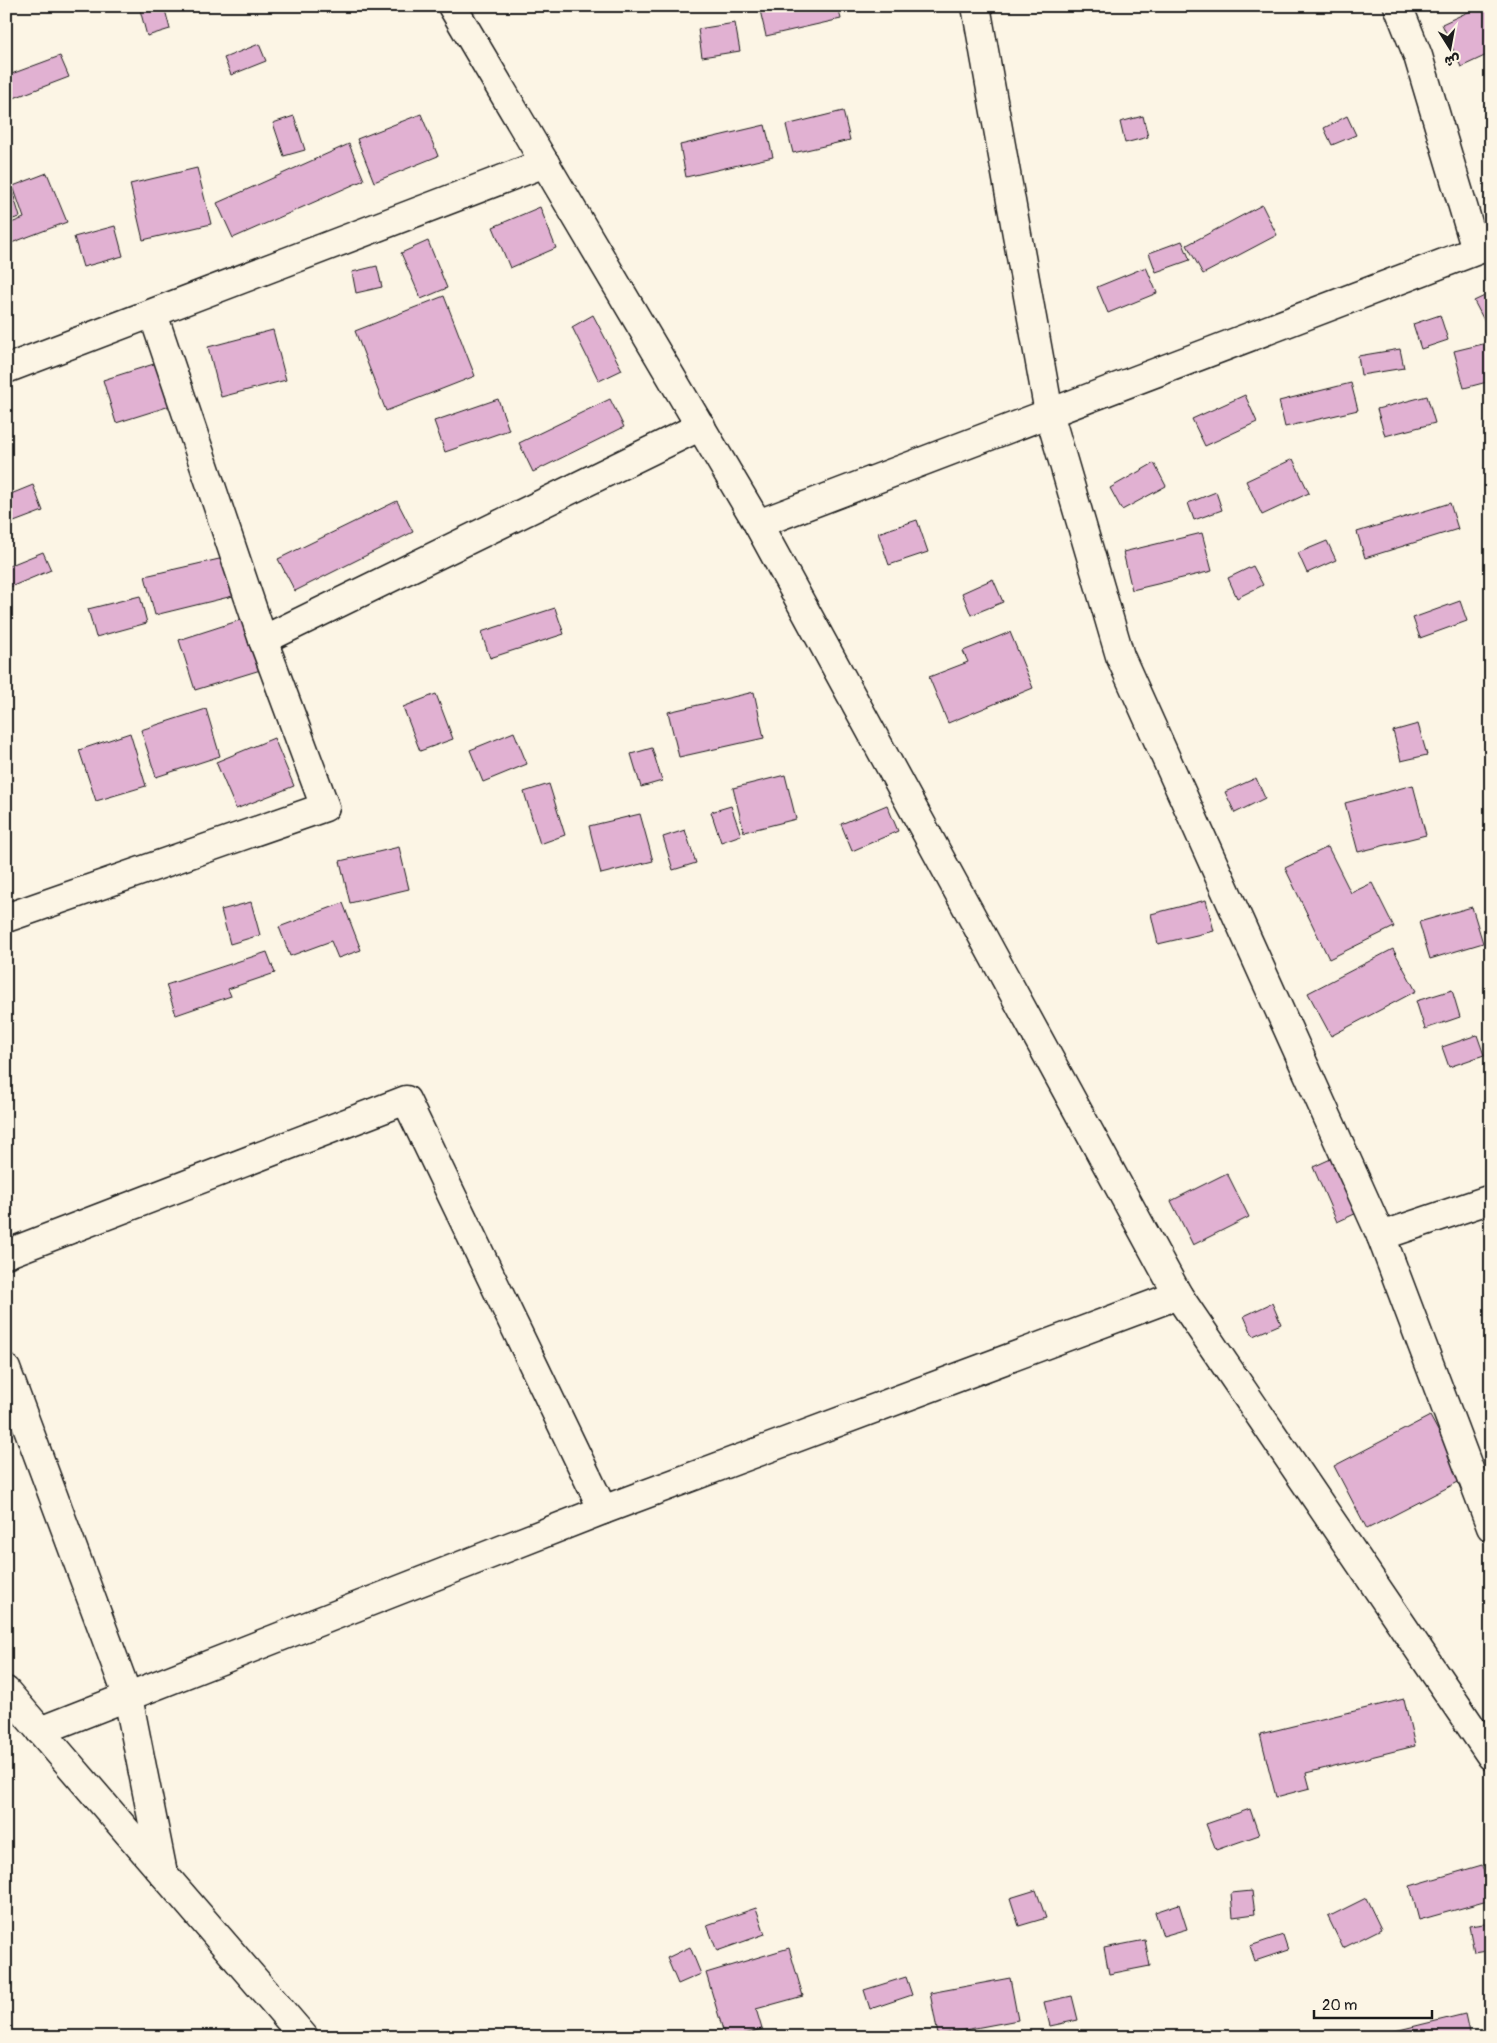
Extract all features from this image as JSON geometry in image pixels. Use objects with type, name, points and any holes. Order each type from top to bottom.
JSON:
[{"type":"street","points":[[452,6],[758,524],[1178,1295],[1491,1756]]},
{"type":"street","points":[[976,6],[1048,413],[1120,656],[1381,1236],[1491,1526]]},
{"type":"street","points":[[758,524],[1483,248],[1418,56],[1398,6]]},
{"type":"street","points":[[6,369],[545,163]]},
{"type":"street","points":[[6,918],[325,807],[263,640],[153,314]]},
{"type":"street","points":[[263,640],[701,426]]},
{"type":"street","points":[[6,1254],[406,1100],[603,1510]]},
{"type":"street","points":[[1381,1236],[1491,1198]]},
{"type":"street","points":[[40,1731],[603,1510],[1178,1295]]},
{"type":"street","points":[[6,1369],[128,1697],[163,1874]]},
{"type":"street","points":[[6,1691],[304,2037]]},
{"type":"building","points":[[139,6],[164,6],[170,29],[147,36]]},
{"type":"building","points":[[759,6],[838,6],[841,19],[766,36]]},
{"type":"building","points":[[1481,6],[1491,6],[1491,53],[1461,67],[1442,24]]},
{"type":"building","points":[[735,23],[740,51],[702,57],[698,29]]},
{"type":"building","points":[[259,44],[266,61],[231,75],[224,58]]},
{"type":"building","points":[[60,56],[69,77],[6,101],[6,76]]},
{"type":"building","points":[[843,111],[850,140],[793,153],[786,125]]},
{"type":"building","points":[[421,114],[438,156],[374,182],[357,139]]},
{"type":"building","points":[[294,116],[305,150],[284,156],[273,123]]},
{"type":"building","points":[[1143,116],[1148,137],[1125,143],[1120,122]]},
{"type":"building","points":[[1347,116],[1356,135],[1332,145],[1324,128]]},
{"type":"building","points":[[765,125],[773,157],[686,177],[680,145]]},
{"type":"building","points":[[349,144],[364,180],[233,238],[217,203]]},
{"type":"building","points":[[197,168],[211,224],[143,240],[130,184]]},
{"type":"building","points":[[47,173],[67,222],[6,245],[6,225],[24,218],[13,186]]},
{"type":"building","points":[[11,187],[20,217],[6,221],[6,188]]},
{"type":"building","points":[[1262,205],[1277,235],[1203,274],[1187,245]]},
{"type":"building","points":[[540,207],[556,248],[510,268],[493,227]]},
{"type":"building","points":[[115,226],[123,256],[83,267],[74,237]]},
{"type":"building","points":[[428,241],[447,288],[421,299],[401,253]]},
{"type":"building","points":[[1182,241],[1190,260],[1156,272],[1149,253]]},
{"type":"building","points":[[377,266],[382,287],[356,293],[352,272]]},
{"type":"building","points":[[1146,267],[1157,293],[1108,313],[1097,287]]},
{"type":"building","points":[[1491,293],[1491,324],[1487,326],[1474,301]]},
{"type":"building","points":[[444,296],[475,376],[386,411],[355,331]]},
{"type":"building","points":[[593,315],[622,370],[599,381],[572,327]]},
{"type":"building","points":[[1440,315],[1448,340],[1421,349],[1413,324]]},
{"type":"building","points":[[273,330],[286,380],[221,397],[208,347]]},
{"type":"building","points":[[1491,342],[1491,381],[1464,388],[1454,351]]},
{"type":"building","points":[[1400,349],[1404,368],[1361,375],[1358,356]]},
{"type":"building","points":[[157,363],[170,406],[116,423],[103,380]]},
{"type":"building","points":[[1351,383],[1358,410],[1285,427],[1279,401]]},
{"type":"building","points":[[1245,395],[1257,422],[1205,446],[1192,419]]},
{"type":"building","points":[[1427,396],[1435,423],[1385,436],[1377,409]]},
{"type":"building","points":[[498,399],[509,430],[445,452],[434,421]]},
{"type":"building","points":[[610,399],[624,427],[533,472],[519,443]]},
{"type":"building","points":[[1293,459],[1309,493],[1262,515],[1246,481]]},
{"type":"building","points":[[1154,463],[1166,486],[1122,510],[1110,488]]},
{"type":"building","points":[[33,485],[43,511],[6,525],[6,496]]},
{"type":"building","points":[[1216,492],[1222,510],[1194,520],[1188,503]]},
{"type":"building","points":[[397,501],[413,532],[295,591],[278,559]]},
{"type":"building","points":[[1450,503],[1458,529],[1365,558],[1357,532]]},
{"type":"building","points":[[917,520],[928,552],[889,565],[878,533]]},
{"type":"building","points":[[1202,533],[1212,571],[1132,590],[1123,552]]},
{"type":"building","points":[[1327,541],[1336,560],[1307,573],[1298,553]]},
{"type":"building","points":[[43,552],[51,570],[8,588],[6,567]]},
{"type":"building","points":[[228,557],[237,595],[155,615],[145,576]]},
{"type":"building","points":[[1253,566],[1263,585],[1237,598],[1228,578]]},
{"type":"building","points":[[993,579],[1003,602],[971,615],[962,593]]},
{"type":"building","points":[[140,596],[147,623],[96,637],[88,609]]},
{"type":"building","points":[[1460,601],[1467,621],[1420,638],[1413,618]]},
{"type":"building","points":[[555,608],[564,634],[490,658],[481,632]]},
{"type":"building","points":[[250,617],[267,668],[195,690],[179,640]]},
{"type":"building","points":[[1010,632],[1033,688],[948,723],[929,677],[968,662],[963,651]]},
{"type":"building","points":[[754,692],[764,738],[679,757],[668,712]]},
{"type":"building","points":[[436,694],[453,739],[420,751],[403,707]]},
{"type":"building","points":[[206,709],[220,756],[156,777],[141,730]]},
{"type":"building","points":[[1418,724],[1427,755],[1401,761],[1393,731]]},
{"type":"building","points":[[514,732],[527,764],[483,782],[470,750]]},
{"type":"building","points":[[130,733],[146,786],[96,801],[79,750]]},
{"type":"building","points":[[274,738],[294,786],[236,809],[216,762]]},
{"type":"building","points":[[652,748],[662,781],[641,787],[631,754]]},
{"type":"building","points":[[785,775],[796,819],[744,832],[733,788]]},
{"type":"building","points":[[1256,778],[1265,798],[1235,813],[1225,792]]},
{"type":"building","points":[[549,784],[565,835],[540,844],[524,792]]},
{"type":"building","points":[[1413,785],[1426,835],[1358,852],[1345,803]]},
{"type":"building","points":[[887,805],[898,831],[852,851],[841,824]]},
{"type":"building","points":[[731,806],[741,835],[721,842],[711,812]]},
{"type":"building","points":[[640,814],[653,861],[601,874],[589,826]]},
{"type":"building","points":[[685,830],[696,863],[673,870],[663,837]]},
{"type":"building","points":[[399,847],[409,889],[350,903],[340,861]]},
{"type":"building","points":[[1328,847],[1351,893],[1372,883],[1394,927],[1329,959],[1285,868]]},
{"type":"building","points":[[1206,900],[1214,931],[1158,944],[1151,914]]},
{"type":"building","points":[[251,902],[260,935],[230,944],[221,910]]},
{"type":"building","points":[[343,903],[361,950],[338,958],[331,941],[290,956],[279,927]]},
{"type":"building","points":[[1472,907],[1483,943],[1430,959],[1419,922]]},
{"type":"building","points":[[1393,949],[1416,991],[1331,1036],[1308,993]]},
{"type":"building","points":[[267,952],[275,973],[228,989],[231,996],[176,1015],[166,985]]},
{"type":"building","points":[[1452,990],[1460,1017],[1425,1029],[1416,1001]]},
{"type":"building","points":[[1477,1035],[1484,1055],[1449,1067],[1442,1047]]},
{"type":"building","points":[[1335,1157],[1359,1212],[1337,1222],[1313,1167]]},
{"type":"building","points":[[1227,1173],[1249,1217],[1193,1245],[1171,1201]]},
{"type":"building","points":[[1272,1303],[1281,1324],[1253,1336],[1244,1316]]},
{"type":"building","points":[[1430,1416],[1464,1479],[1367,1529],[1334,1466]]},
{"type":"building","points":[[1404,1699],[1415,1746],[1306,1773],[1310,1788],[1276,1797],[1260,1734]]},
{"type":"building","points":[[1250,1809],[1259,1835],[1216,1850],[1206,1824]]},
{"type":"building","points":[[1482,1865],[1491,1900],[1419,1920],[1410,1886]]},
{"type":"building","points":[[1036,1890],[1046,1918],[1019,1926],[1010,1898]]},
{"type":"building","points":[[1252,1891],[1255,1914],[1233,1917],[1231,1893]]},
{"type":"building","points":[[1366,1898],[1381,1929],[1343,1948],[1328,1917]]},
{"type":"building","points":[[1179,1904],[1187,1929],[1163,1936],[1155,1912]]},
{"type":"building","points":[[756,1908],[765,1934],[717,1951],[707,1925]]},
{"type":"building","points":[[1491,1923],[1491,1949],[1474,1952],[1469,1926]]},
{"type":"building","points":[[1283,1935],[1288,1950],[1255,1961],[1250,1946]]},
{"type":"building","points":[[1145,1940],[1150,1966],[1109,1974],[1104,1948]]},
{"type":"building","points":[[690,1947],[701,1974],[678,1984],[667,1958]]},
{"type":"building","points":[[789,1948],[803,1996],[756,2009],[762,2029],[734,2037],[725,2037],[706,1973]]},
{"type":"building","points":[[906,1977],[912,1995],[870,2009],[864,1990]]},
{"type":"building","points":[[1010,1978],[1018,2020],[938,2035],[930,1993]]},
{"type":"building","points":[[1072,1996],[1078,2020],[1050,2026],[1044,2002]]},
{"type":"building","points":[[1465,2014],[1470,2037],[1370,2037]]}]
